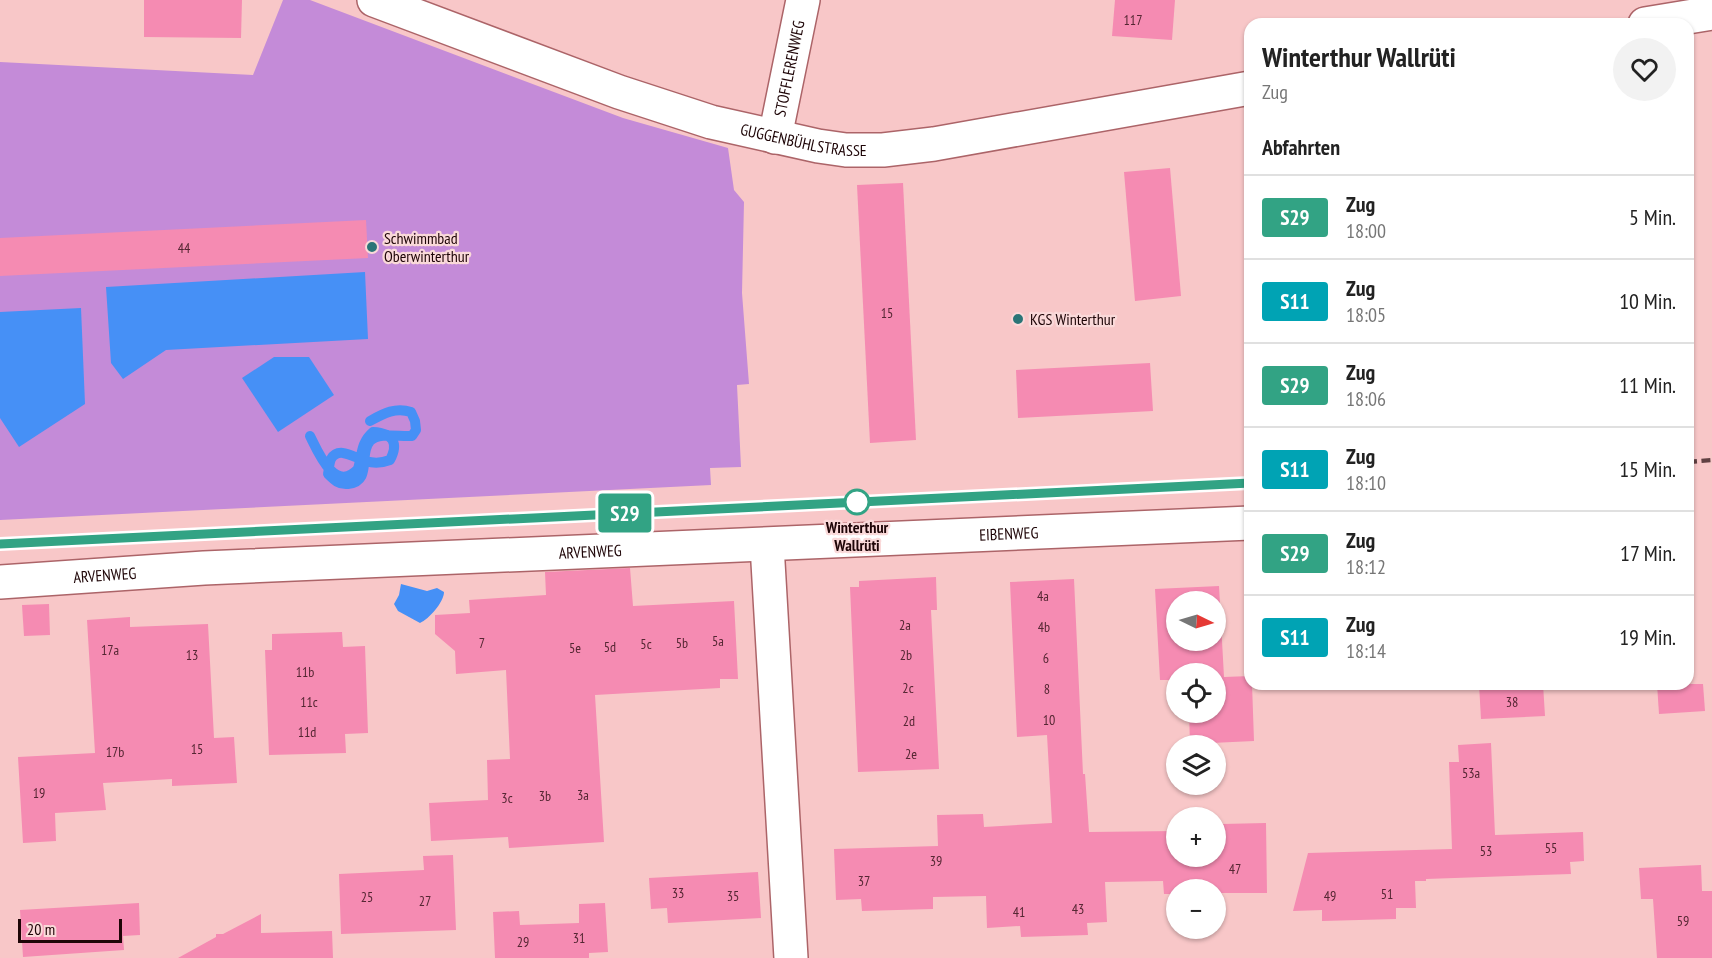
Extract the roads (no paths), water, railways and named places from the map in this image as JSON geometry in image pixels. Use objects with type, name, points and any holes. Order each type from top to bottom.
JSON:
[{"type":"street","name":"GUGGENBÜHLSTRASSE","points":[[374,0],[652,104],[711,122],[846,150],[909,148],[1244,89]]},
{"type":"street","name":"STOFFLERENWEG","points":[[775,137],[803,0]]},
{"type":"street","points":[[1682,18],[1712,13]]},
{"type":"street","name":"EIBENWEG","points":[[767,544],[1244,523]]},
{"type":"street","points":[[767,544],[791,958]]},
{"type":"street","name":"ARVENWEG","points":[[0,582],[215,568],[767,544]]},
{"type":"water","points":[[365,272],[368,339],[166,350],[123,379],[111,363],[106,287]]},
{"type":"water","points":[[81,308],[85,404],[19,447],[0,418],[0,312]]},
{"type":"water","points":[[274,357],[309,357],[334,395],[278,432],[242,378]]},
{"type":"water","points":[[401,584],[427,591],[437,588],[444,592],[442,600],[428,618],[420,623],[398,611],[394,604]]},
{"type":"waterway","points":[[310,436],[328,468],[335,474],[342,477],[358,469],[359,464],[360,459],[362,449],[364,444],[373,432],[385,434],[390,437],[394,444],[393,454],[390,460],[384,462],[369,462],[366,461],[362,460],[357,458],[348,454],[343,453],[334,455],[329,464],[329,466],[329,469],[329,471],[328,474],[339,483],[348,484],[356,482],[363,473],[364,466],[364,460],[365,453],[370,441],[384,436],[389,436],[412,436],[416,430],[411,412],[406,411],[390,412],[370,421]]},
{"type":"railway","points":[[1694,462],[1712,460]]},
{"type":"railway","points":[[0,544],[1244,483]]},
{"type":"train","name":"S29","points":[[0,544],[1244,483]]},
{"type":"place","name":"Schwimmbad Oberwinterthur","points":[[372,247]]},
{"type":"place","name":"KGS Winterthur","points":[[1018,319]]},
{"type":"place","name":"Winterthur Wallrüti","points":[[857,502]]}]
